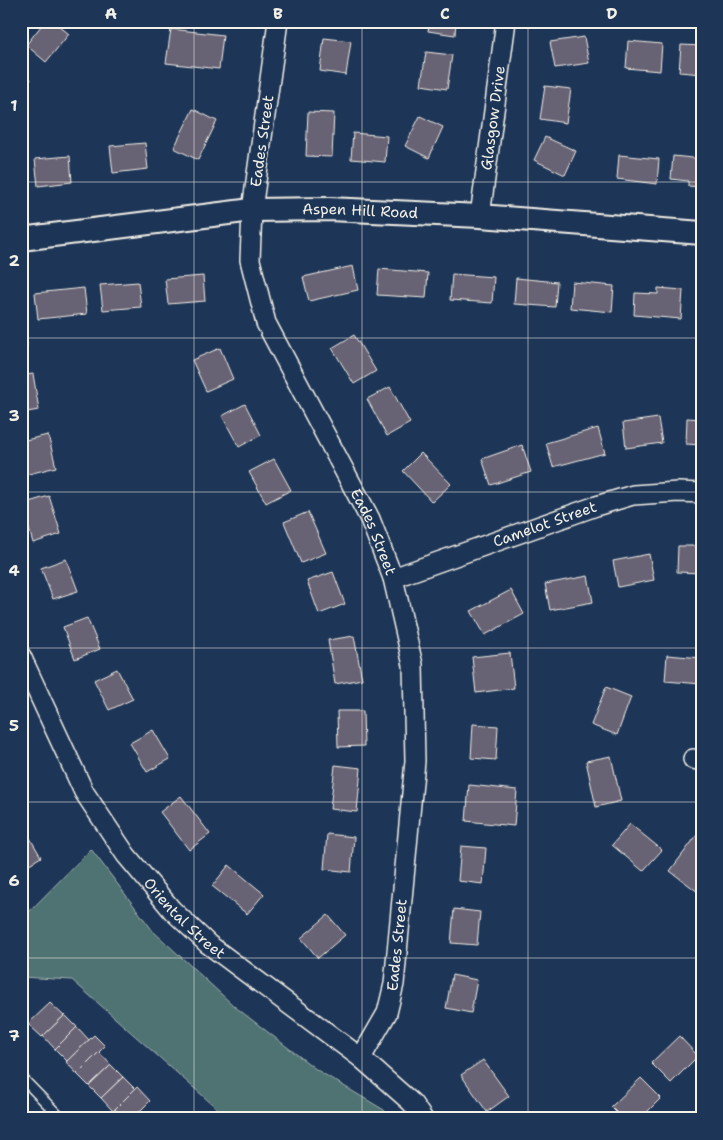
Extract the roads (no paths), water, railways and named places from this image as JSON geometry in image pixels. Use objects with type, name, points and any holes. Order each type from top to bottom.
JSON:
[{"type":"street","name":"Eades Street","points":[[278,21],[252,210],[250,260],[266,323],[370,519],[393,578],[413,665],[415,761],[394,984],[387,1013],[361,1058]]},
{"type":"street","name":"Glasgow Drive","points":[[480,216],[506,21]]},
{"type":"street","name":"Aspen Hill Road","points":[[21,239],[252,210],[329,209],[480,216],[702,233]]},
{"type":"street","name":"Camelot Street","points":[[393,578],[596,506],[633,495],[678,492],[702,493]]},
{"type":"street","name":"Oriental Street","points":[[21,656],[84,792],[126,855],[166,903],[208,944],[361,1058],[412,1103],[422,1119]]},
{"type":"lane","points":[[21,1084],[24,1081],[62,1119]]}]
